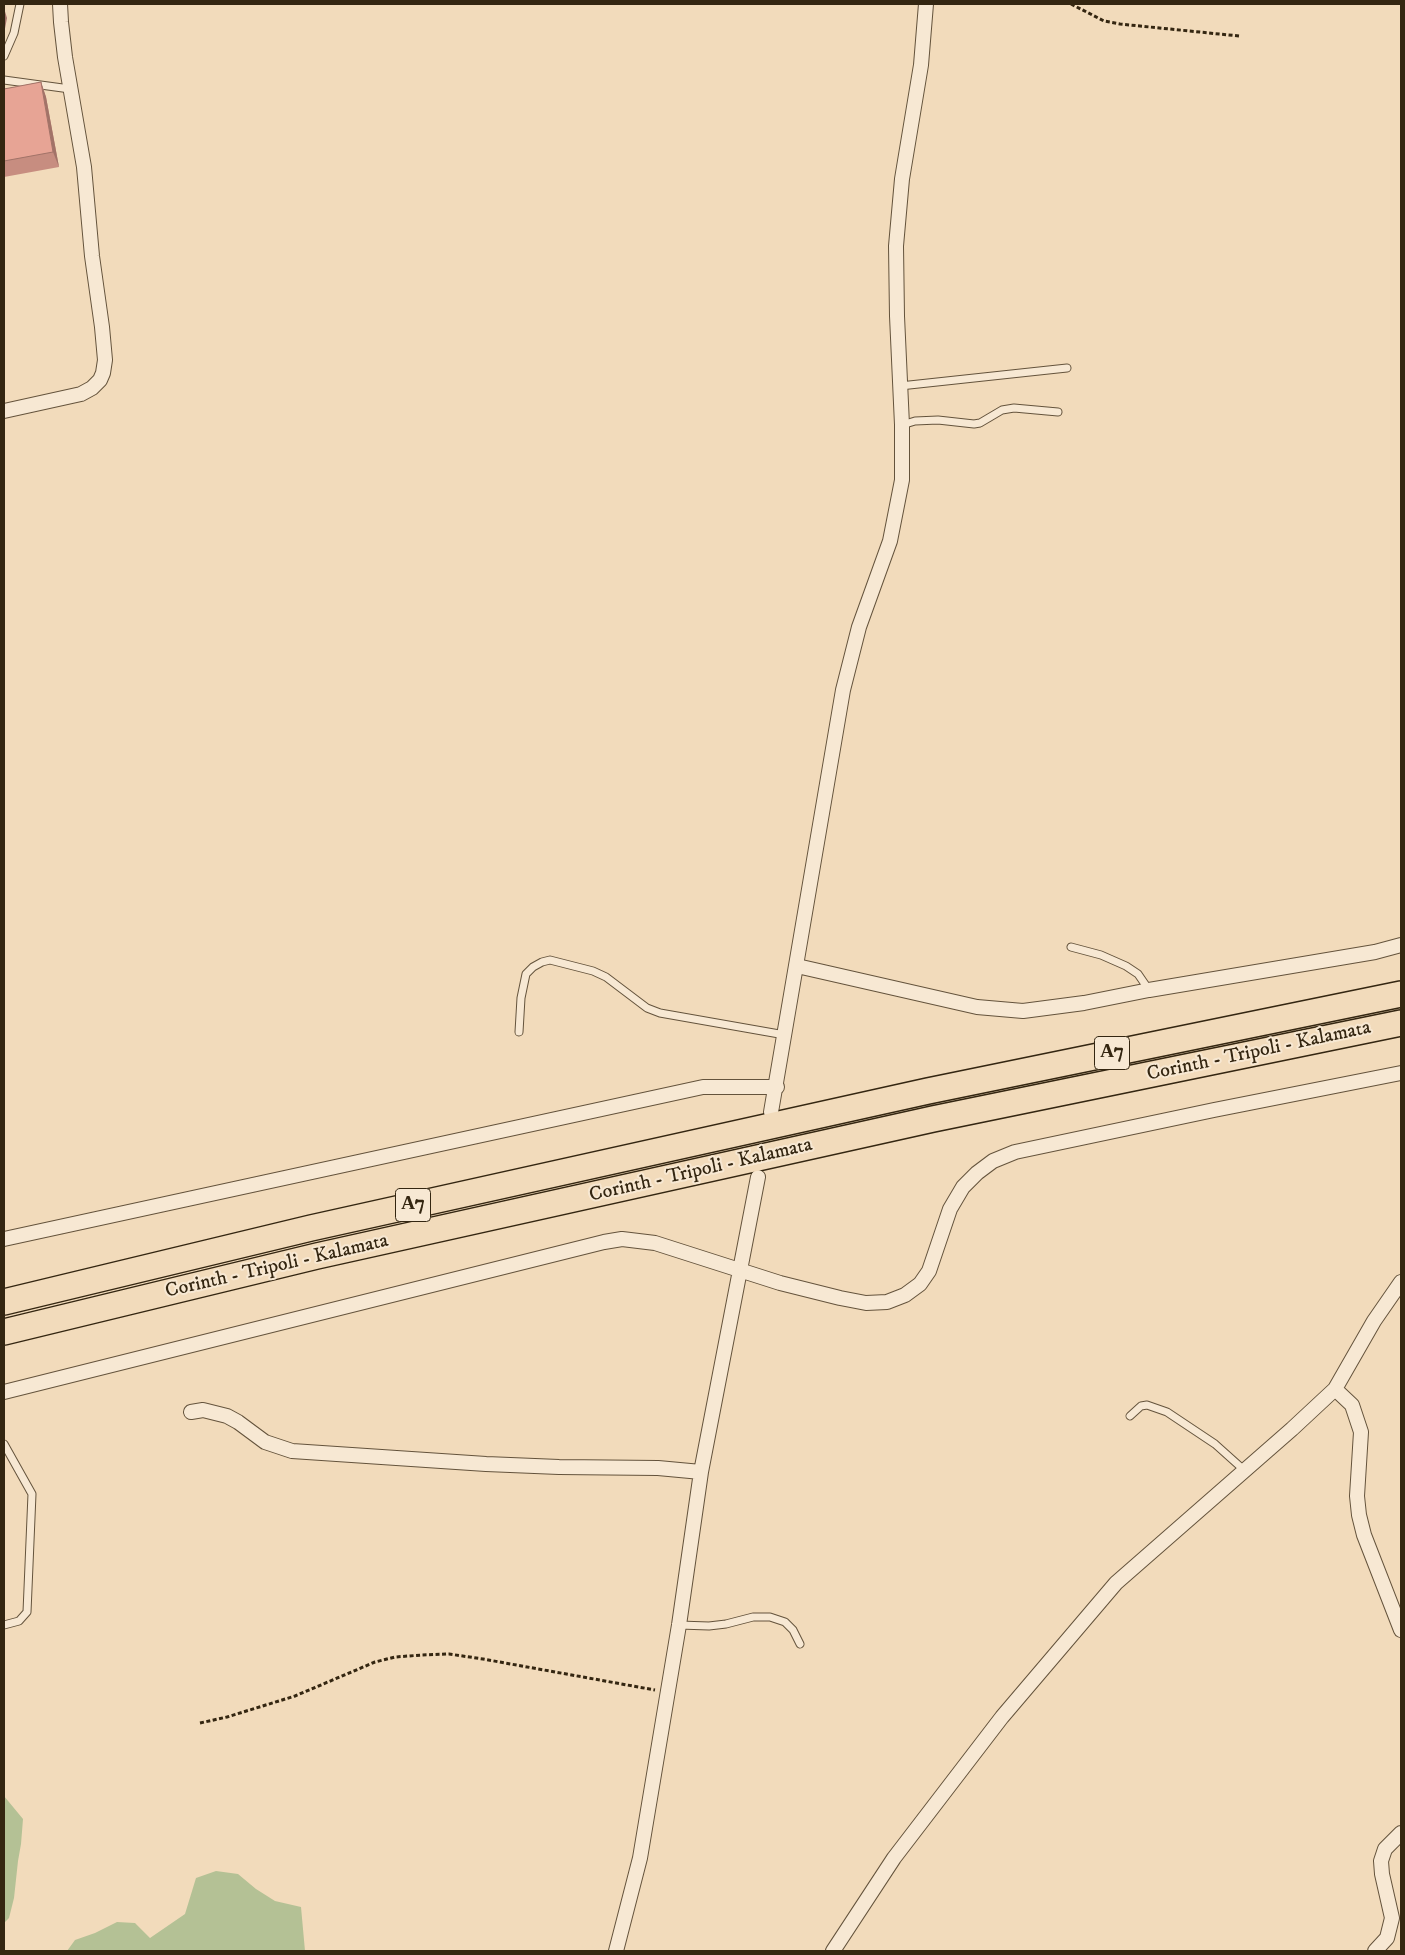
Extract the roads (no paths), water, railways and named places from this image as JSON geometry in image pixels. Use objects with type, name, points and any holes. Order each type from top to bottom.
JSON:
[{"type":"highway","name":"Corinth - Tripoli - Kalamata","points":[[4,1302],[311,1228],[928,1091],[1401,994]]},
{"type":"highway","name":"Corinth - Tripoli - Kalamata","points":[[4,1332],[317,1256],[914,1123],[1401,1023]]},
{"type":"street","points":[[4,411],[81,394],[92,388],[100,380],[105,360],[92,256],[84,167],[70,89],[60,4]]},
{"type":"street","points":[[771,1112],[843,690],[859,627],[880,571],[896,518],[902,480],[902,425],[897,316],[898,217],[902,178],[921,65],[926,4]]},
{"type":"street","points":[[797,966],[977,1007],[1023,1011],[1054,1008],[1375,952],[1401,945]]},
{"type":"street","points":[[4,1392],[622,1239],[656,1243],[780,1283],[840,1298],[866,1303],[887,1302],[905,1295],[920,1284],[929,1271],[950,1209],[963,1187],[993,1161],[1015,1152],[1401,1073]]},
{"type":"street","points":[[4,1239],[703,1087],[776,1087]]},
{"type":"street","points":[[616,1951],[640,1858],[680,1625],[701,1472],[758,1177]]},
{"type":"street","points":[[833,1951],[894,1858],[1002,1716],[1116,1583],[1335,1388],[1374,1321],[1401,1282]]},
{"type":"street","points":[[1335,1388],[1352,1405],[1361,1432],[1357,1496],[1364,1535],[1401,1630]]},
{"type":"street","points":[[191,1412],[203,1410],[227,1416],[265,1442],[292,1451],[486,1464],[658,1468],[701,1472]]},
{"type":"street","points":[[1375,1951],[1387,1938],[1396,1921],[1383,1880],[1381,1861],[1385,1849],[1401,1833]]},
{"type":"lane","points":[[4,56],[14,33],[20,4]]},
{"type":"lane","points":[[4,80],[70,89]]},
{"type":"lane","points":[[900,386],[1068,368]]},
{"type":"lane","points":[[902,425],[915,421],[938,420],[974,424],[980,423],[1002,410],[1014,408],[1058,412]]},
{"type":"lane","points":[[1072,947],[1101,954],[1126,966],[1138,974],[1149,990]]},
{"type":"lane","points":[[520,1032],[521,998],[526,974],[533,967],[550,960],[592,971],[606,978],[647,1008],[660,1013],[785,1036]]},
{"type":"lane","points":[[1130,1416],[1141,1406],[1147,1405],[1167,1412],[1215,1444],[1244,1470]]},
{"type":"lane","points":[[4,1444],[32,1494],[27,1612],[19,1621],[4,1625]]},
{"type":"lane","points":[[680,1625],[709,1626],[753,1617],[770,1617],[785,1622],[793,1630],[800,1644]]}]
